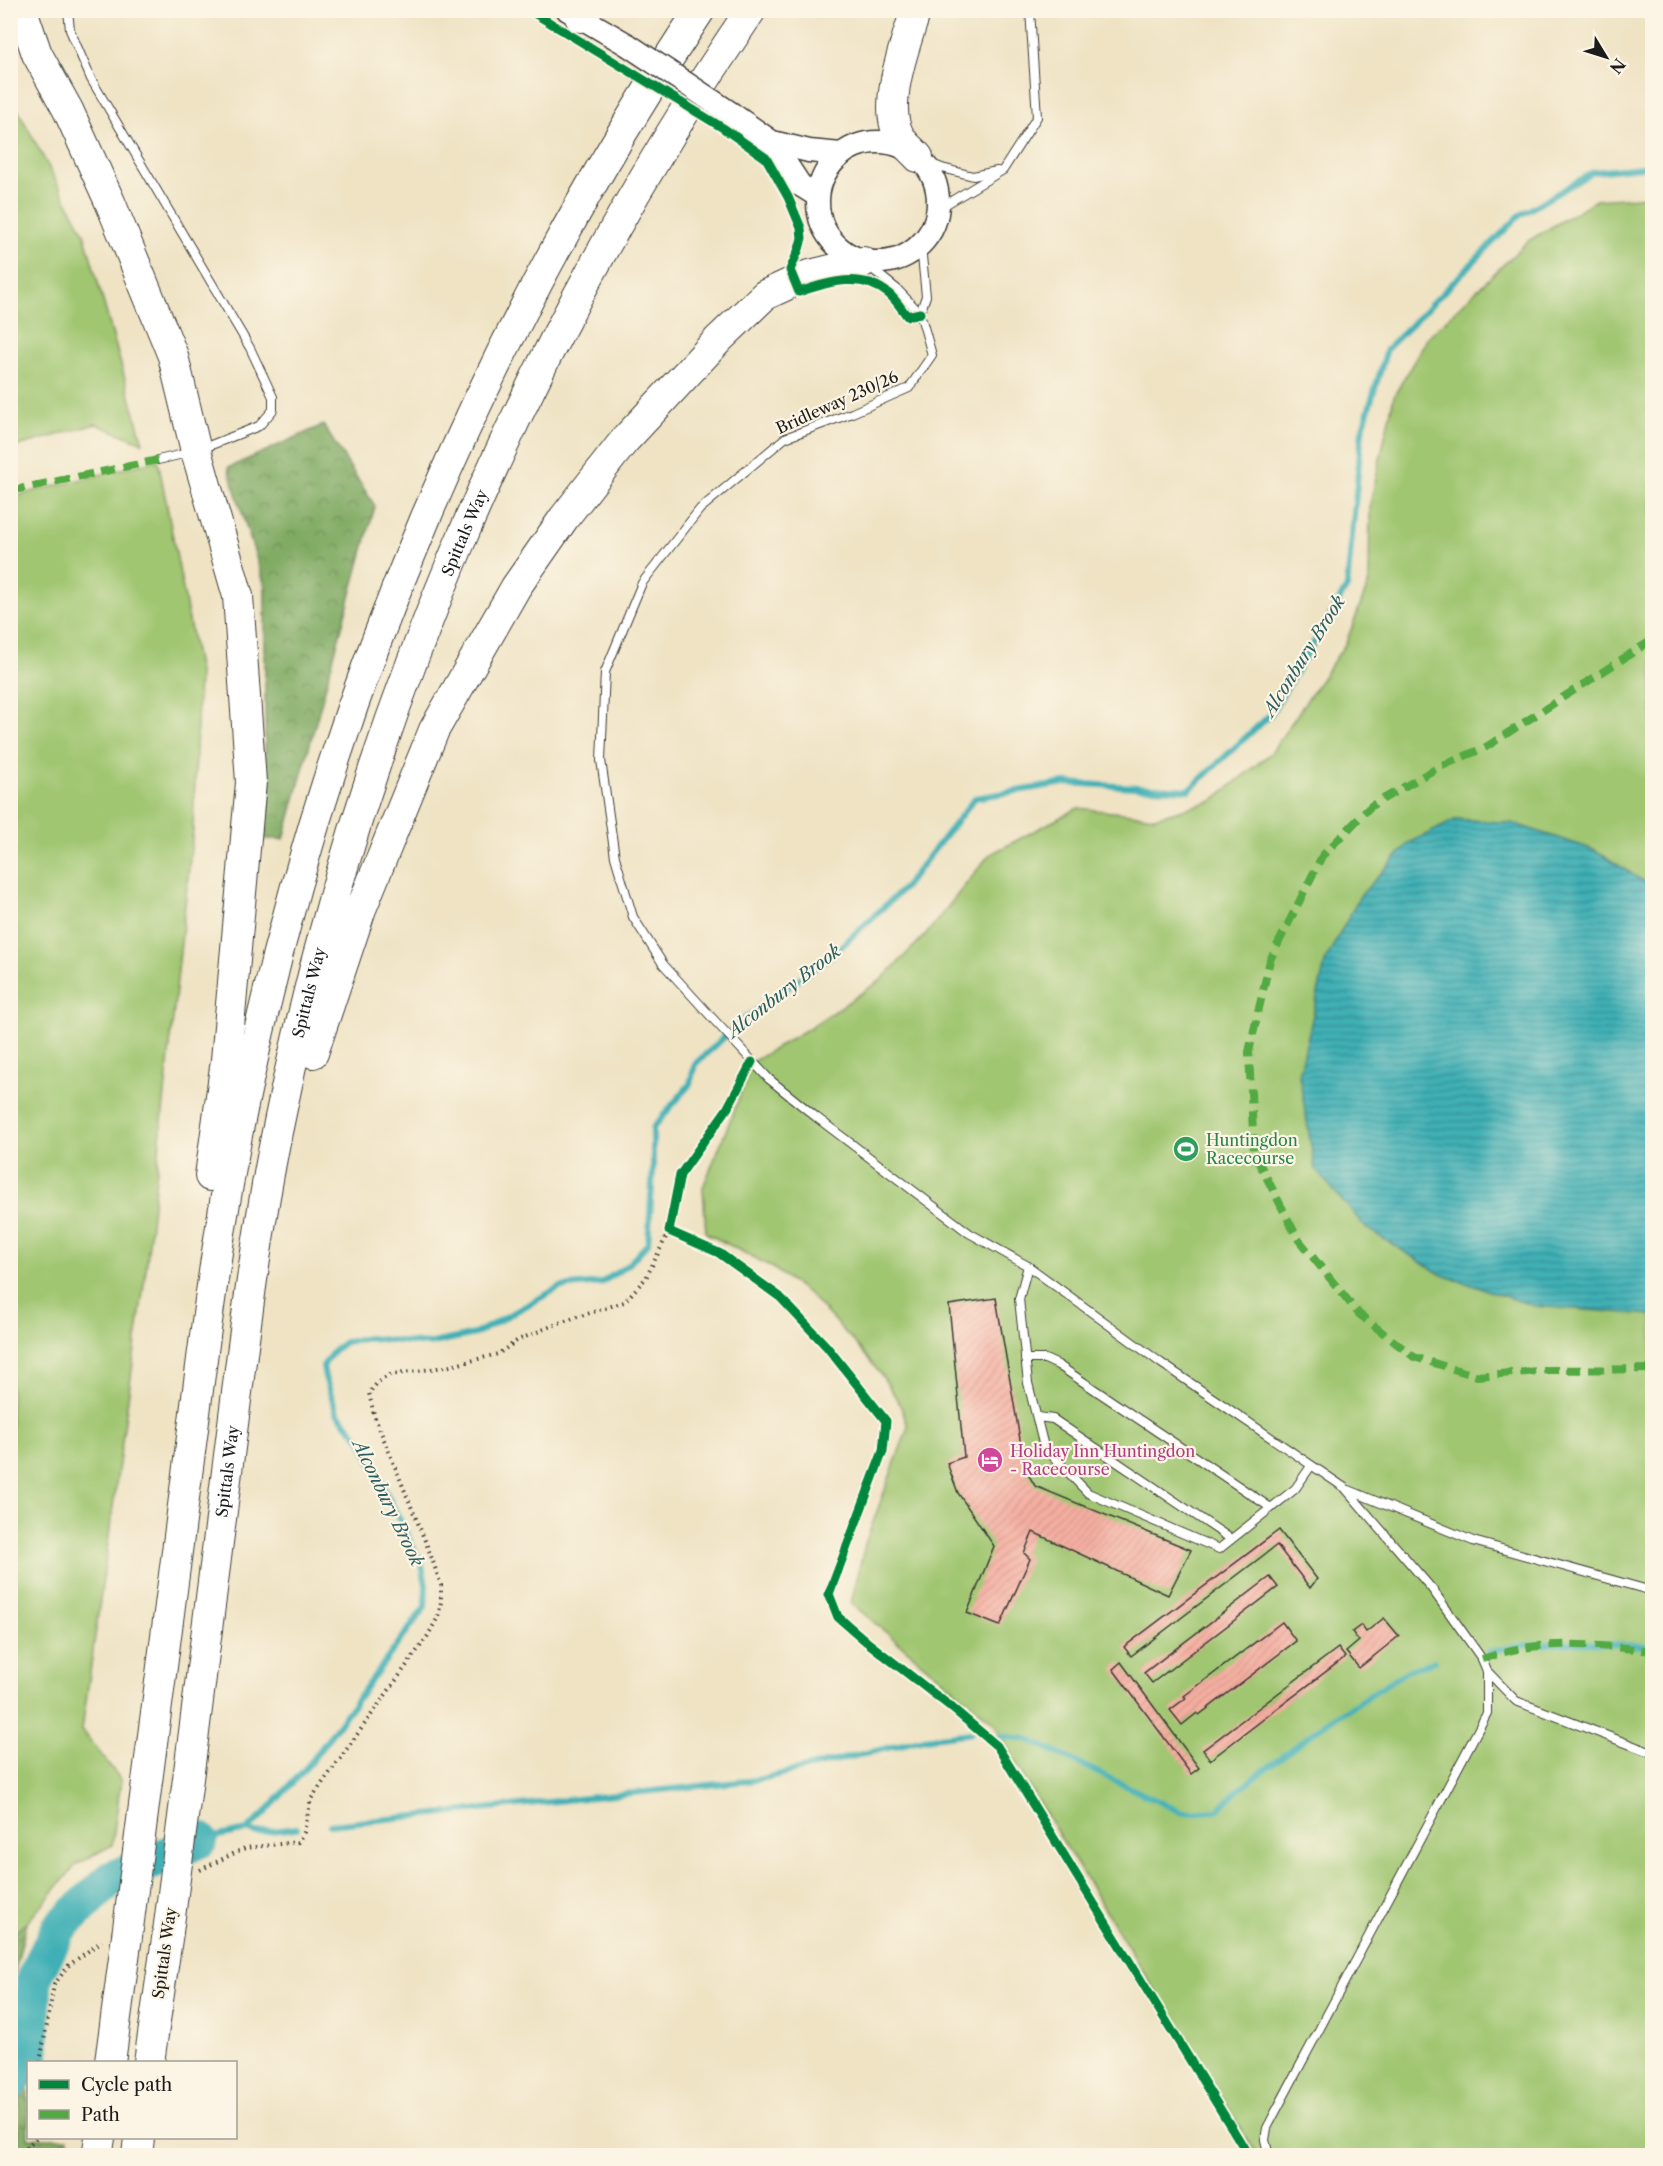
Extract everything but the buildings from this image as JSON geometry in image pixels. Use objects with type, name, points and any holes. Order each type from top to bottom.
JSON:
[{"type":"highway","points":[[22,10],[37,54],[68,110],[110,202],[173,356],[196,451],[238,596],[251,782],[226,1060],[202,1235],[201,1367]]},
{"type":"highway","points":[[110,2061],[115,1938],[151,1751],[201,1367],[230,1169],[265,1006],[298,877],[359,686],[433,500],[474,409],[565,230],[615,144],[700,10]]},
{"type":"highway","name":"Spittals Way","points":[[149,2061],[192,1748],[251,1274],[276,1133],[325,930],[379,754],[444,582],[519,414],[603,250],[673,132],[751,10]]},
{"type":"highway","points":[[916,10],[903,51],[894,94],[894,121],[901,140],[920,158]]},
{"type":"highway","points":[[251,1274],[321,1024],[361,909],[434,730],[516,587],[564,518],[624,441],[735,323],[765,295],[807,276],[863,262]]},
{"type":"highway","points":[[97,2156],[100,2139]]},
{"type":"highway","points":[[136,2156],[139,2139]]},
{"type":"main road","points":[[578,13],[772,142],[809,151],[841,154]]},
{"type":"main road","points":[[875,141],[904,147],[920,158],[934,179],[938,209],[927,238],[921,246],[910,254],[888,262],[863,262],[839,250],[823,229],[816,195],[823,176],[841,154],[860,144],[875,141]]},
{"type":"main road","points":[[772,142],[800,185],[816,195]]},
{"type":"lane","points":[[68,10],[70,30],[91,78],[250,348],[273,398],[273,410],[259,426],[196,451],[158,460]]},
{"type":"lane","points":[[938,209],[1004,170],[1037,117],[1030,10]]},
{"type":"lane","points":[[920,158],[942,168],[973,176],[1004,170]]},
{"type":"lane","name":"Bridleway 230/26","points":[[921,246],[926,296],[920,313],[932,355],[909,388],[852,413],[785,438],[700,509],[642,583],[605,672],[601,760],[615,856],[633,917],[663,964],[715,1022],[769,1079],[816,1117],[969,1233],[1028,1266],[1161,1363],[1345,1488]]},
{"type":"lane","points":[[863,262],[897,289],[920,313]]},
{"type":"lane","points":[[1028,1266],[1019,1299],[1028,1383],[1036,1417],[1044,1447],[1088,1493],[1219,1549],[1295,1489],[1311,1466]]},
{"type":"lane","points":[[1025,1359],[1045,1359],[1058,1365],[1271,1508]]},
{"type":"lane","points":[[1036,1417],[1053,1419],[1231,1539]]},
{"type":"lane","points":[[1345,1488],[1473,1541],[1653,1591]]},
{"type":"lane","points":[[1345,1488],[1432,1589],[1482,1659],[1487,1671],[1516,1701],[1653,1754]]},
{"type":"lane","points":[[1269,2156],[1265,2140],[1267,2128],[1487,1713],[1487,1671]]},
{"type":"path","points":[[197,1871],[245,1848],[298,1842],[304,1832],[311,1799],[427,1637],[438,1617],[441,1585],[374,1415],[369,1393],[378,1382],[390,1375],[451,1366],[498,1354],[518,1340],[559,1323],[624,1302],[646,1278],[669,1231]]},
{"type":"path","points":[[40,2061],[54,1985],[69,1965],[115,1938]]},
{"type":"path","points":[[18,2156],[35,2139]]},
{"type":"green space","points":[[10,95],[84,233],[143,443],[96,424],[11,448]]},
{"type":"green space","name":"Huntingdon Racecourse","points":[[1652,196],[1652,2155],[1257,2155],[1031,1790],[994,1723],[851,1603],[865,1544],[908,1427],[900,1404],[883,1377],[856,1344],[810,1295],[770,1266],[706,1233],[703,1187],[752,1062],[880,981],[927,933],[989,855],[1078,808],[1155,817],[1212,801],[1271,753],[1346,643],[1369,582],[1370,504],[1394,396],[1428,337],[1528,241],[1596,200]]},
{"type":"green space","points":[[323,425],[375,506],[284,839],[265,839],[265,586],[228,468]]},
{"type":"green space","points":[[158,460],[199,672],[193,830],[147,1262],[82,1730],[121,1780],[112,1845],[76,1865],[24,1926],[11,1937],[11,497]]},
{"type":"green space","points":[[27,1922],[11,1987],[22,2053],[49,2061],[27,2061],[27,2139],[69,2139],[69,2155],[11,2155],[10,1936]]},
{"type":"green space","points":[[22,2053],[19,2155],[11,2155],[11,2075]]},
{"type":"water","points":[[1457,819],[1512,823],[1595,850],[1652,887],[1652,1315],[1534,1306],[1442,1275],[1366,1228],[1315,1169],[1299,1075],[1326,959],[1360,896],[1409,843]]},
{"type":"waterway","name":"Alconbury Brook","points":[[200,1840],[247,1830],[265,1813],[311,1762],[425,1607],[426,1585],[422,1565],[360,1439],[337,1413],[323,1366],[334,1350],[345,1342],[369,1338],[428,1344],[475,1334],[560,1287],[601,1283],[628,1265],[648,1243],[653,1170],[653,1128],[690,1084],[695,1064],[743,1020],[831,956],[904,888],[975,798],[1065,783],[1189,790],[1271,714],[1347,587],[1362,431],[1387,349],[1519,216],[1593,172],[1652,166]]},
{"type":"waterway","points":[[1488,1652],[1549,1644],[1590,1643],[1652,1647]]},
{"type":"waterway","points":[[1000,1736],[1027,1739],[1183,1813],[1217,1811],[1238,1790],[1329,1721],[1407,1671],[1435,1661]]},
{"type":"waterway","points":[[330,1825],[757,1780],[924,1739],[971,1733]]},
{"type":"waterway","points":[[247,1830],[255,1833],[297,1828]]},
{"type":"waterway","name":"Alconbury Brook","points":[[28,2061],[31,2058],[34,1978],[59,1928],[111,1879],[200,1840]]},
{"type":"waterway","name":"Alconbury Brook","points":[[10,2083],[27,2063]]},
{"type":"marked path","points":[[10,491],[158,460]]},
{"type":"marked path","points":[[1652,640],[1486,747],[1437,768],[1371,806],[1322,856],[1270,960],[1249,1052],[1254,1153],[1298,1239],[1359,1314],[1414,1357],[1477,1376],[1550,1370],[1652,1369]]},
{"type":"marked path","points":[[1482,1659],[1513,1650],[1551,1645],[1601,1646],[1652,1651]]},
{"type":"marked path","points":[[1259,2156],[1267,2152]]},
{"type":"cycle path","points":[[529,10],[723,128],[766,158],[788,197],[801,228],[802,238],[790,270],[799,292],[833,282],[868,283],[889,294],[907,316],[920,313]]},
{"type":"cycle path","points":[[752,1062],[727,1109],[680,1175],[669,1231],[719,1253],[780,1297],[827,1347],[886,1421],[883,1451],[829,1594],[838,1617],[997,1746],[1249,2156]]},
{"type":"place","name":"Huntingdon Racecourse","points":[[1186,1149]]},
{"type":"place","name":"Holiday Inn Huntingdon - Racecourse","points":[[990,1460]]}]
